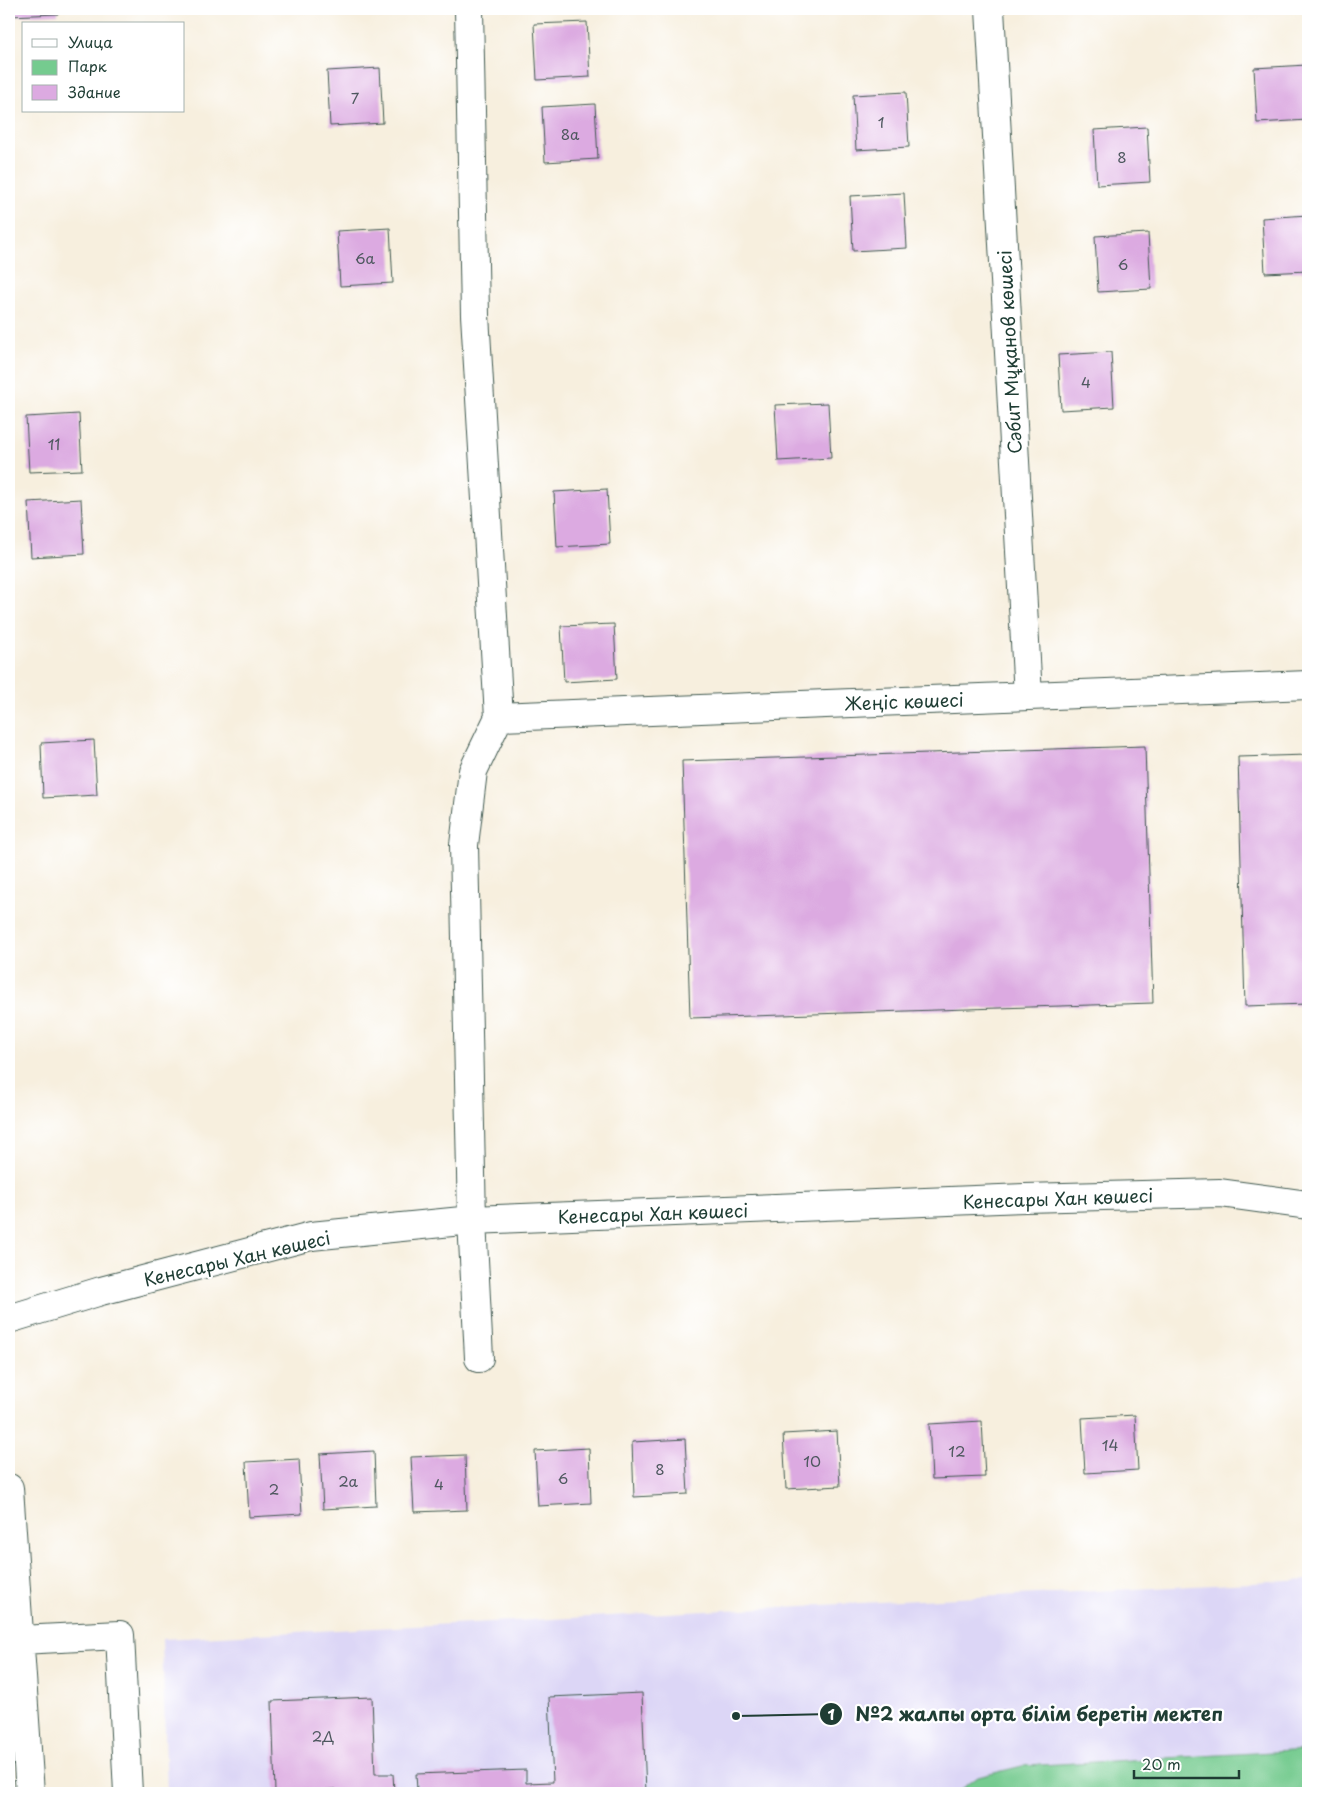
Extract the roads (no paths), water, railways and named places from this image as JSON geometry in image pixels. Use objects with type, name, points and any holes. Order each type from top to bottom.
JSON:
[{"type":"street","points":[[469,9],[475,315],[499,717],[473,771],[464,845],[472,1220],[479,1358]]},
{"type":"street","name":"Сәбит Мұқанов көшесі","points":[[990,9],[1028,696]]},
{"type":"street","name":"Жеңіс көшесі","points":[[499,717],[1308,685]]},
{"type":"street","name":"Кенесары Хан көшесі","points":[[9,1319],[101,1291],[311,1236],[472,1220],[1220,1192],[1308,1205]]},
{"type":"street","points":[[9,1488],[30,1793]]},
{"type":"street","points":[[20,1640],[120,1635],[128,1793]]},
{"type":"place","name":"№2 жалпы орта білім беретін мектеп","points":[[736,1716]]}]
